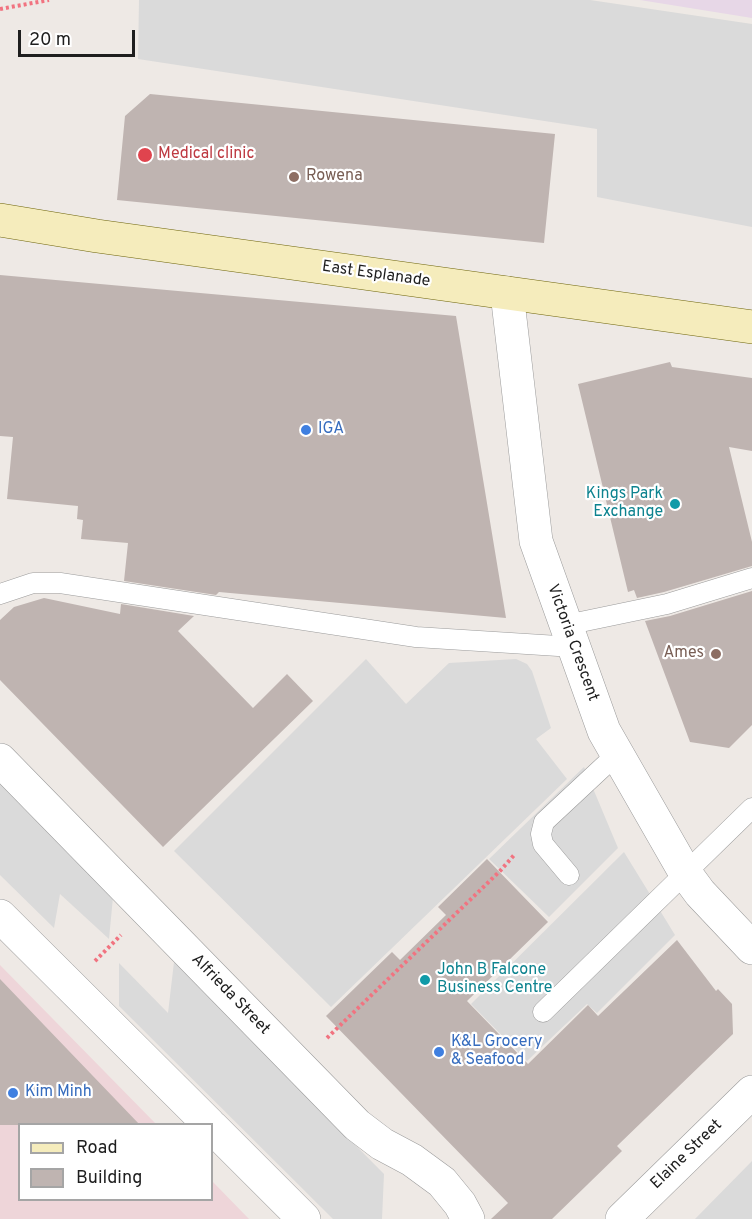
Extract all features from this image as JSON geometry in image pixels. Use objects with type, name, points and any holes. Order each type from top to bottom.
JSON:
[{"type":"street","name":"East Esplanade","points":[[0,220],[97,236],[752,327]]},
{"type":"street","name":"Victoria Crescent","points":[[507,293],[536,542],[603,731],[686,874],[700,894],[752,948]]},
{"type":"street","name":"Alfrieda Street","points":[[0,760],[357,1125],[382,1144],[412,1160],[442,1182],[460,1204],[468,1219]]},
{"type":"street","points":[[0,916],[207,1123]]},
{"type":"street","name":"Elaine Street","points":[[622,1219],[752,1092]]},
{"type":"street","points":[[213,1129],[304,1219]]},
{"type":"lane","points":[[0,594],[33,583],[60,583],[405,635],[446,639],[569,636],[752,578]]},
{"type":"lane","points":[[569,875],[543,844],[541,834],[544,822],[617,754]]},
{"type":"lane","points":[[543,1012],[752,808]]},
{"type":"path","points":[[0,9],[49,0]]},
{"type":"path","points":[[327,1038],[492,879],[525,842],[542,829]]},
{"type":"path","points":[[71,986],[146,909]]},
{"type":"shaded area","points":[[139,0],[590,0],[752,24],[752,227],[597,197],[597,129],[138,59]]},
{"type":"shaded area","points":[[640,0],[752,0],[752,18]]},
{"type":"shaded area","points":[[366,659],[406,704],[449,663],[516,659],[527,664],[532,671],[551,728],[536,739],[567,779],[331,1007],[174,851]]},
{"type":"shaded area","points":[[584,767],[618,848],[549,917],[489,859]]},
{"type":"shaded area","points":[[0,782],[113,897],[109,939],[60,894],[54,928],[0,875]]},
{"type":"shaded area","points":[[624,852],[675,935],[597,1013],[587,1004],[527,1061],[471,1004]]},
{"type":"shaded area","points":[[174,962],[384,1174],[382,1219],[333,1219],[119,1006],[119,963],[168,1013]]},
{"type":"shaded area","points":[[0,965],[155,1123],[18,1123],[18,1201],[213,1201],[213,1182],[249,1219],[0,1219]]},
{"type":"shaded area","points":[[752,1161],[752,1219],[695,1219]]},
{"type":"building","points":[[150,94],[555,134],[544,243],[117,200],[125,116]]},
{"type":"building","name":"IGA","points":[[0,275],[456,316],[506,618],[219,592],[216,595],[124,581],[128,543],[81,539],[83,520],[77,519],[78,506],[7,499],[13,437],[0,436]]},
{"type":"building","name":"Kings Park Exchange","points":[[670,362],[672,367],[752,378],[752,451],[729,447],[752,542],[752,566],[637,598],[634,590],[628,592],[578,384]]},
{"type":"building","points":[[752,591],[752,725],[729,748],[690,742],[645,621],[670,616]]},
{"type":"building","points":[[44,598],[120,614],[121,604],[194,616],[178,631],[253,708],[287,674],[313,701],[163,847],[0,680],[0,620],[14,607]]},
{"type":"building","points":[[487,859],[548,922],[467,1001],[528,1064],[588,1005],[598,1016],[677,940],[716,991],[718,989],[732,1004],[733,1034],[617,1146],[622,1151],[552,1219],[491,1219],[508,1203],[326,1016],[392,952],[400,960],[446,915],[438,907]]},
{"type":"building","points":[[0,979],[138,1123],[0,1125]]},
{"type":"place","name":"Medical clinic","points":[[145,155]]},
{"type":"place","name":"Rowena","points":[[294,177]]},
{"type":"place","name":"IGA","points":[[306,430]]},
{"type":"place","name":"Kings Park Exchange","points":[[675,504]]},
{"type":"place","name":"Ames","points":[[716,654]]},
{"type":"place","name":"John B Falcone Business Centre","points":[[425,980]]},
{"type":"place","name":"K&L Grocery & Seafood","points":[[439,1052]]},
{"type":"place","name":"Kim Minh","points":[[13,1093]]}]
